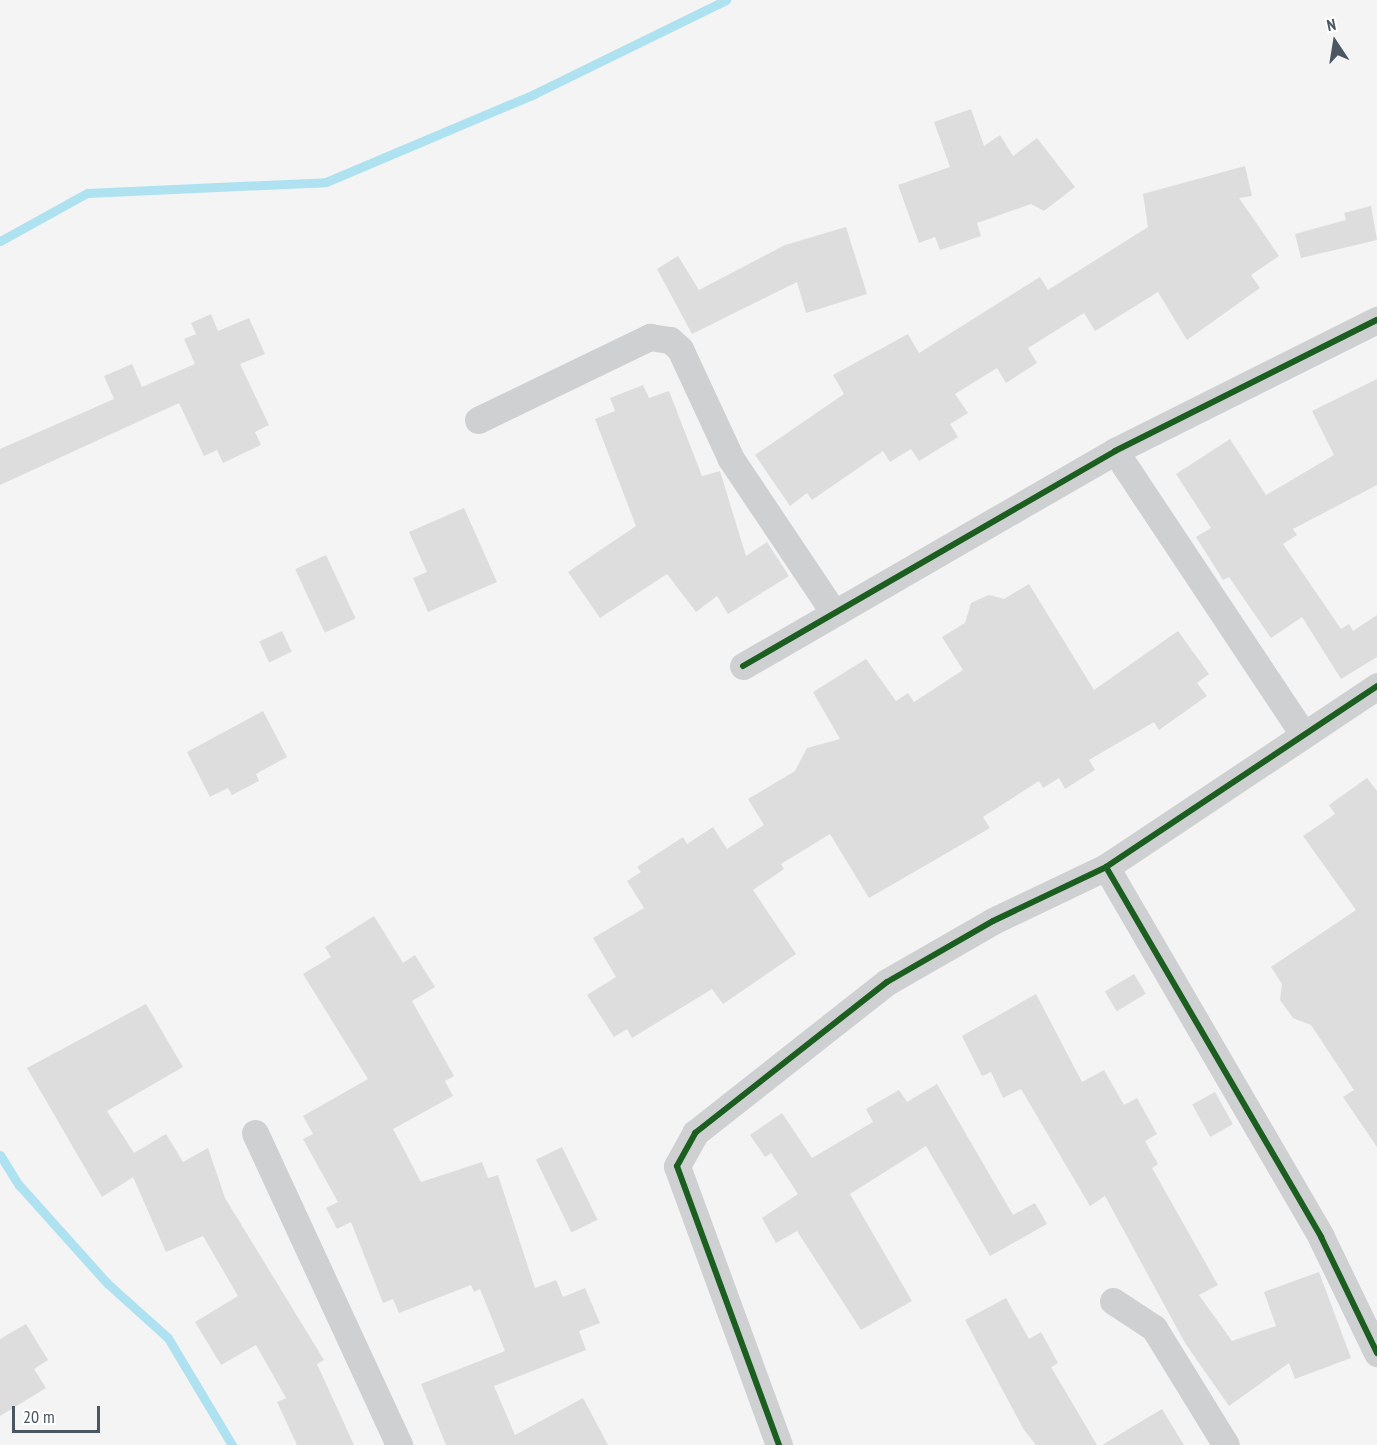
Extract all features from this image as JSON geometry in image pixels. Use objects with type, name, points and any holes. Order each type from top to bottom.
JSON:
[{"type":"street","points":[[743,666],[1115,451],[1377,320]]},
{"type":"street","points":[[478,420],[650,337],[670,340],[680,349],[730,459],[834,614]]},
{"type":"street","points":[[1115,451],[1302,732]]},
{"type":"street","points":[[779,1445],[677,1166],[695,1133],[887,982],[993,921],[1106,867],[1302,732],[1376,689]]},
{"type":"street","points":[[1106,867],[1321,1237],[1377,1353]]},
{"type":"street","points":[[255,1133],[399,1445]]},
{"type":"street","points":[[1113,1300],[1154,1328],[1226,1445]]},
{"type":"building","points":[[971,109],[984,146],[1000,135],[1013,156],[1037,138],[1075,187],[1044,211],[1031,204],[977,223],[981,236],[940,250],[935,237],[919,243],[898,185],[950,167],[934,122]]},
{"type":"building","points":[[1245,166],[1252,196],[1239,198],[1279,256],[1251,275],[1260,288],[1187,340],[1158,292],[1095,331],[1084,313],[1028,348],[1037,363],[1006,383],[997,368],[955,394],[968,413],[950,424],[958,437],[919,461],[911,449],[890,462],[883,451],[812,500],[807,493],[790,506],[755,455],[844,394],[833,375],[908,334],[919,353],[1040,277],[1048,290],[1148,227],[1143,194]]},
{"type":"building","points":[[1371,206],[1377,240],[1301,258],[1295,234],[1346,220],[1344,213]]},
{"type":"building","points":[[846,227],[867,294],[806,313],[797,282],[692,334],[657,269],[678,256],[699,290],[785,245]]},
{"type":"building","points":[[211,314],[218,331],[249,318],[265,354],[240,364],[269,425],[255,432],[261,445],[223,463],[217,450],[204,456],[179,403],[0,485],[0,449],[114,399],[104,376],[132,364],[142,387],[195,364],[184,339],[196,334],[191,323]]},
{"type":"building","points":[[1377,379],[1377,485],[1293,529],[1297,535],[1283,544],[1341,629],[1349,624],[1353,631],[1377,615],[1377,657],[1341,679],[1302,617],[1271,638],[1229,577],[1223,580],[1196,537],[1211,528],[1176,474],[1230,439],[1266,495],[1334,455],[1312,411]]},
{"type":"building","points":[[643,385],[649,398],[669,391],[702,476],[720,471],[746,556],[767,542],[789,576],[728,614],[717,596],[696,612],[667,574],[600,618],[568,572],[636,526],[595,419],[615,411],[610,398]]},
{"type":"building","points":[[464,508],[497,582],[428,612],[413,578],[427,572],[409,532]]},
{"type":"building","points":[[326,555],[356,618],[325,633],[295,569]]},
{"type":"building","points":[[1029,584],[1094,690],[1178,631],[1209,674],[1197,683],[1207,696],[1159,730],[1154,722],[1089,760],[1095,770],[1065,789],[1059,778],[1043,788],[1039,781],[983,817],[990,828],[869,898],[830,834],[781,864],[784,869],[753,890],[796,954],[723,1004],[712,989],[632,1038],[627,1029],[614,1037],[587,995],[616,977],[593,938],[644,908],[627,881],[641,872],[637,867],[683,837],[687,844],[713,827],[727,849],[764,825],[748,799],[795,771],[807,748],[840,739],[813,692],[866,659],[896,701],[908,693],[914,702],[963,670],[942,637],[965,623],[971,603],[989,595],[1004,599]]},
{"type":"building","points":[[282,631],[292,652],[269,662],[259,642]]},
{"type":"building","points":[[263,711],[287,757],[256,774],[259,781],[232,795],[228,788],[210,797],[187,752]]},
{"type":"building","points":[[1367,778],[1377,791],[1377,1147],[1343,1097],[1354,1090],[1311,1025],[1293,1018],[1280,1000],[1282,984],[1271,967],[1356,910],[1303,836],[1335,814],[1329,805]]},
{"type":"building","points":[[374,916],[403,963],[415,955],[435,987],[412,1001],[454,1076],[445,1081],[453,1096],[393,1129],[421,1182],[482,1162],[488,1178],[498,1175],[535,1288],[556,1280],[563,1297],[585,1288],[600,1323],[579,1331],[586,1350],[494,1386],[515,1435],[583,1398],[608,1445],[446,1445],[421,1384],[505,1351],[480,1289],[474,1292],[471,1285],[399,1313],[393,1299],[383,1303],[351,1222],[337,1229],[326,1208],[338,1202],[303,1139],[313,1134],[303,1116],[368,1079],[303,974],[331,957],[325,947]]},
{"type":"building","points":[[1134,974],[1146,994],[1117,1011],[1105,992]]},
{"type":"building","points":[[1036,994],[1082,1082],[1104,1070],[1124,1105],[1137,1098],[1157,1134],[1145,1141],[1158,1164],[1152,1168],[1218,1285],[1199,1295],[1232,1341],[1276,1326],[1264,1292],[1319,1272],[1351,1358],[1295,1379],[1289,1363],[1229,1406],[1185,1343],[1105,1196],[1090,1206],[1021,1089],[1003,1098],[991,1072],[982,1076],[962,1036]]},
{"type":"building","points":[[146,1004],[183,1067],[107,1111],[134,1153],[166,1134],[183,1162],[208,1148],[225,1198],[324,1360],[317,1364],[354,1445],[297,1445],[277,1402],[286,1398],[256,1345],[221,1365],[195,1322],[238,1296],[203,1236],[166,1252],[133,1177],[102,1197],[27,1068]]},
{"type":"building","points":[[937,1084],[1013,1215],[1035,1203],[1047,1224],[990,1256],[926,1146],[850,1194],[912,1301],[861,1330],[797,1231],[776,1243],[762,1218],[798,1194],[771,1153],[765,1157],[750,1135],[782,1113],[812,1158],[873,1122],[866,1109],[899,1090],[907,1102]]},
{"type":"building","points":[[1215,1092],[1233,1124],[1210,1137],[1192,1105]]},
{"type":"building","points":[[562,1147],[598,1220],[571,1233],[536,1160]]},
{"type":"building","points":[[1006,1298],[1029,1339],[1041,1332],[1058,1363],[1051,1367],[1097,1445],[1036,1445],[1024,1430],[965,1320]]},
{"type":"building","points":[[26,1324],[48,1360],[34,1369],[46,1388],[0,1416],[0,1339]]},
{"type":"building","points":[[1162,1409],[1184,1445],[1102,1445]]},
{"type":"waterway","points":[[0,241],[87,193],[326,182],[534,94],[726,0]]},
{"type":"waterway","points":[[0,1155],[19,1185],[107,1283],[168,1338],[232,1445]]},
{"type":"cycle path","points":[[743,666],[1115,451],[1377,320]]},
{"type":"cycle path","points":[[779,1445],[677,1166],[695,1133],[887,982],[993,921],[1106,867],[1377,686]]},
{"type":"cycle path","points":[[1106,867],[1321,1237],[1377,1353]]}]
